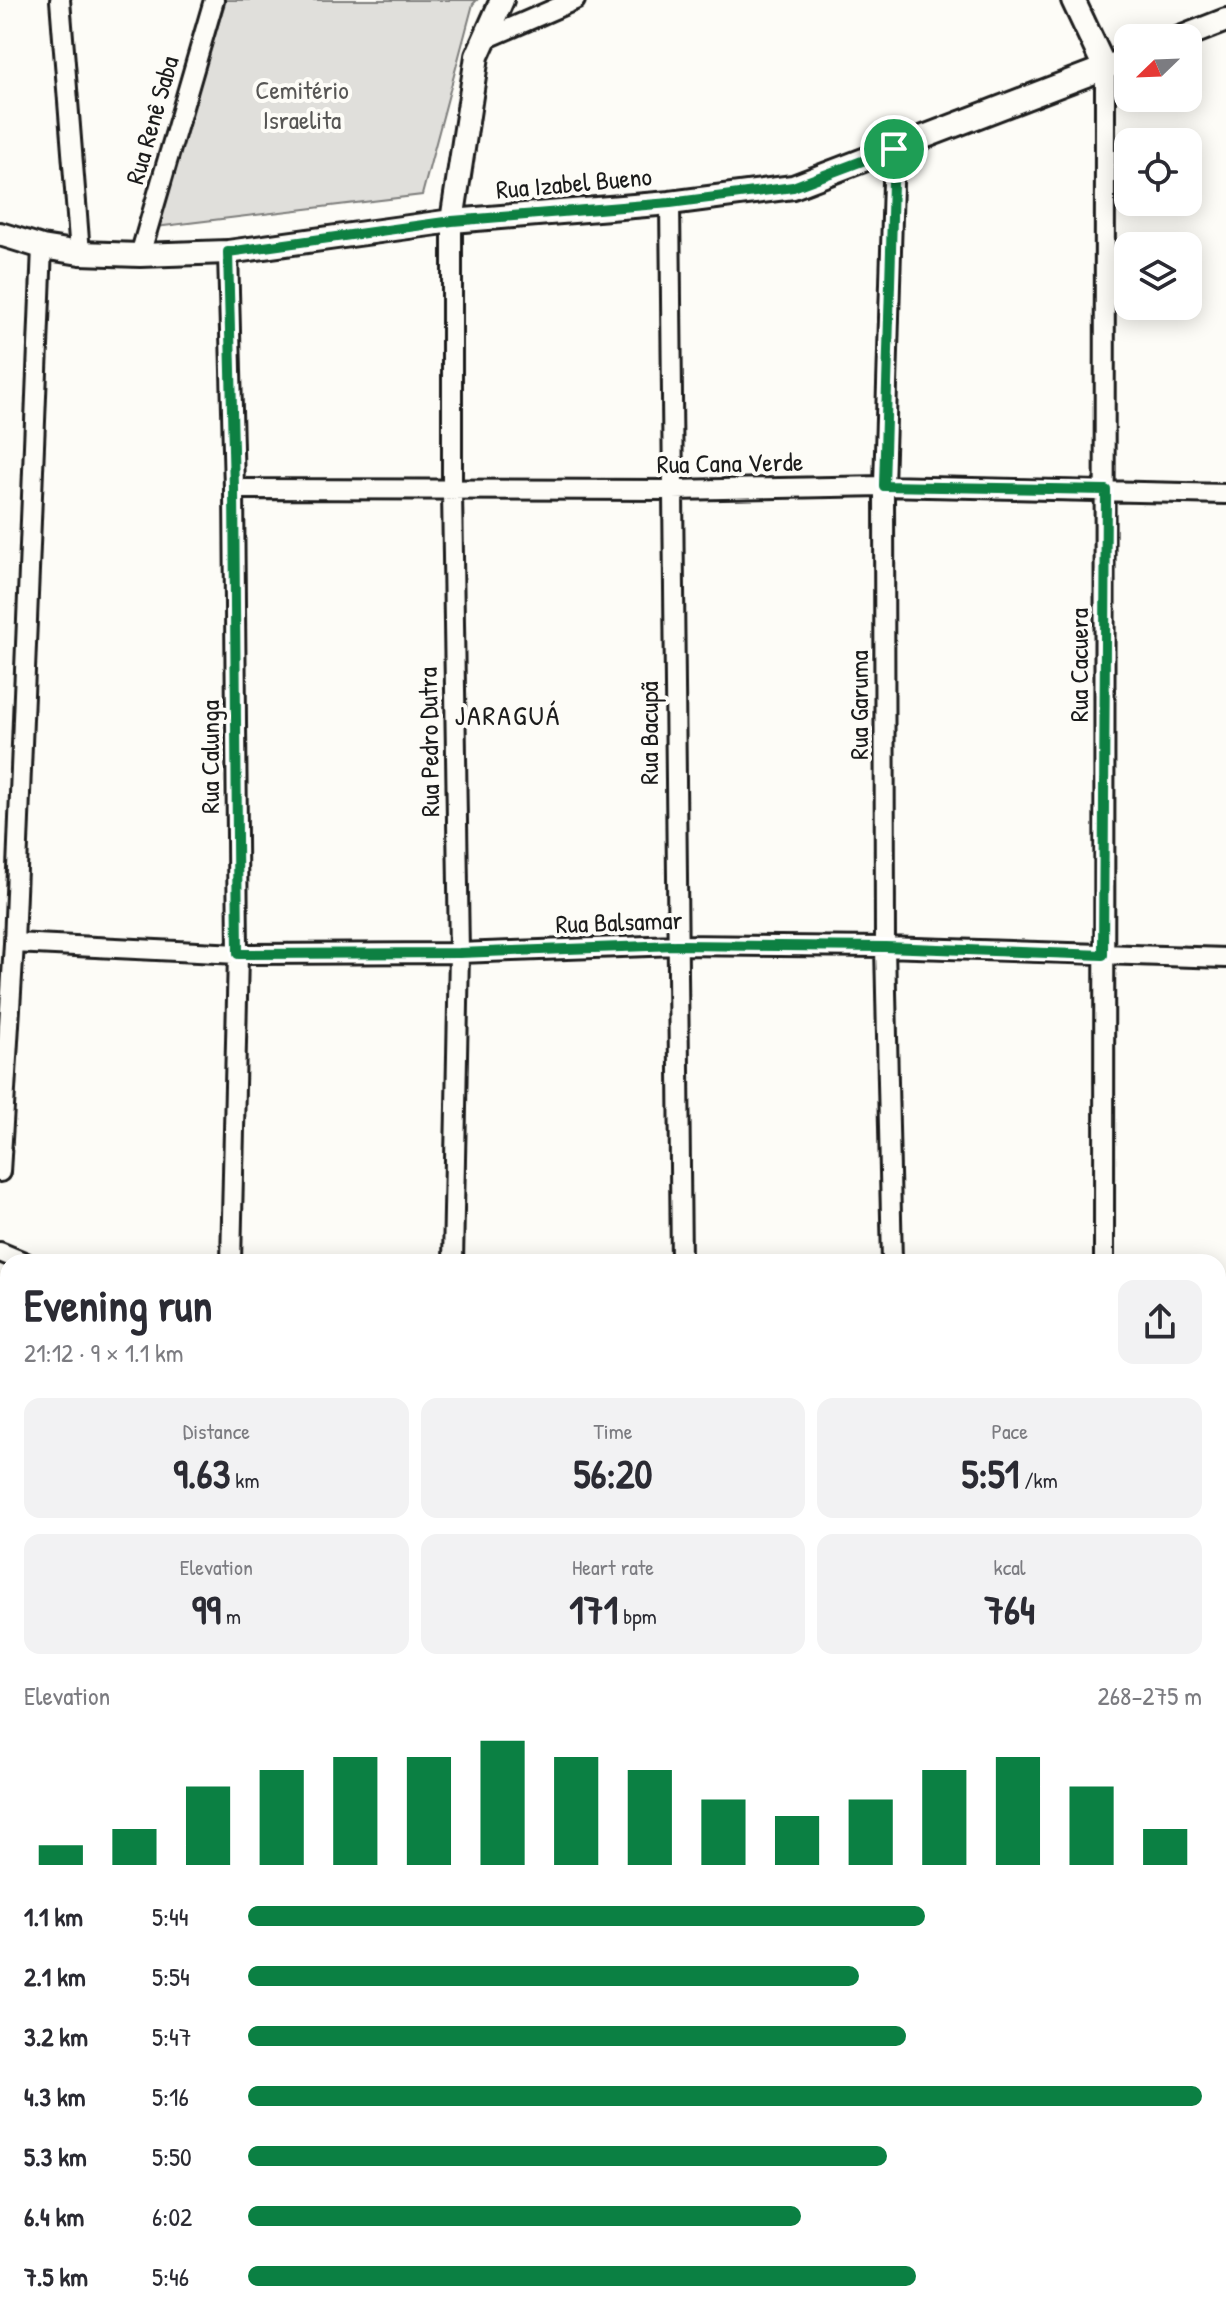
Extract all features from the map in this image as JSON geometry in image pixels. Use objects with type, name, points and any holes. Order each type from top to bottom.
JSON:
[{"type":"street","points":[[60,0],[80,253]]},
{"type":"street","name":"Rua Renê Saba","points":[[140,255],[214,0]]},
{"type":"street","points":[[452,221],[477,56],[502,0]]},
{"type":"street","points":[[483,40],[575,0]]},
{"type":"street","points":[[1073,0],[1105,68]]},
{"type":"street","points":[[1202,29],[1226,20]]},
{"type":"street","name":"Rua Izabel Bueno","points":[[1,233],[42,247],[80,253],[140,255],[228,252],[452,221],[670,203],[793,187],[1114,64]]},
{"type":"street","name":"Rua Cacuera","points":[[1104,1254],[1105,68]]},
{"type":"street","name":"Rua Garuma","points":[[892,1254],[885,947],[884,486],[894,149]]},
{"type":"street","name":"Rua Bacupã","points":[[670,203],[681,1254]]},
{"type":"street","name":"Rua Pedro Dutra","points":[[452,221],[452,491],[459,953],[453,1254]]},
{"type":"street","points":[[0,1172],[14,943],[42,247]]},
{"type":"street","name":"Rua Calunga","points":[[228,252],[234,489],[238,954],[231,1254]]},
{"type":"street","name":"Rua Cana Verde","points":[[234,489],[673,490],[884,486],[1226,494]]},
{"type":"street","name":"Rua Balsamar","points":[[14,943],[238,954],[459,953],[676,945],[885,947],[1226,958]]},
{"type":"green space","name":"Cemitério Israelita","points":[[226,0],[477,0],[473,4],[422,195],[155,227]]},
{"type":"district","name":"JARAGUÁ","points":[[508,715]]},
{"type":"route","points":[[894,149],[884,486],[1106,490],[1103,955],[885,947],[676,945],[459,953],[238,954],[234,489],[228,252],[452,221],[670,203],[793,187],[894,149]]}]
